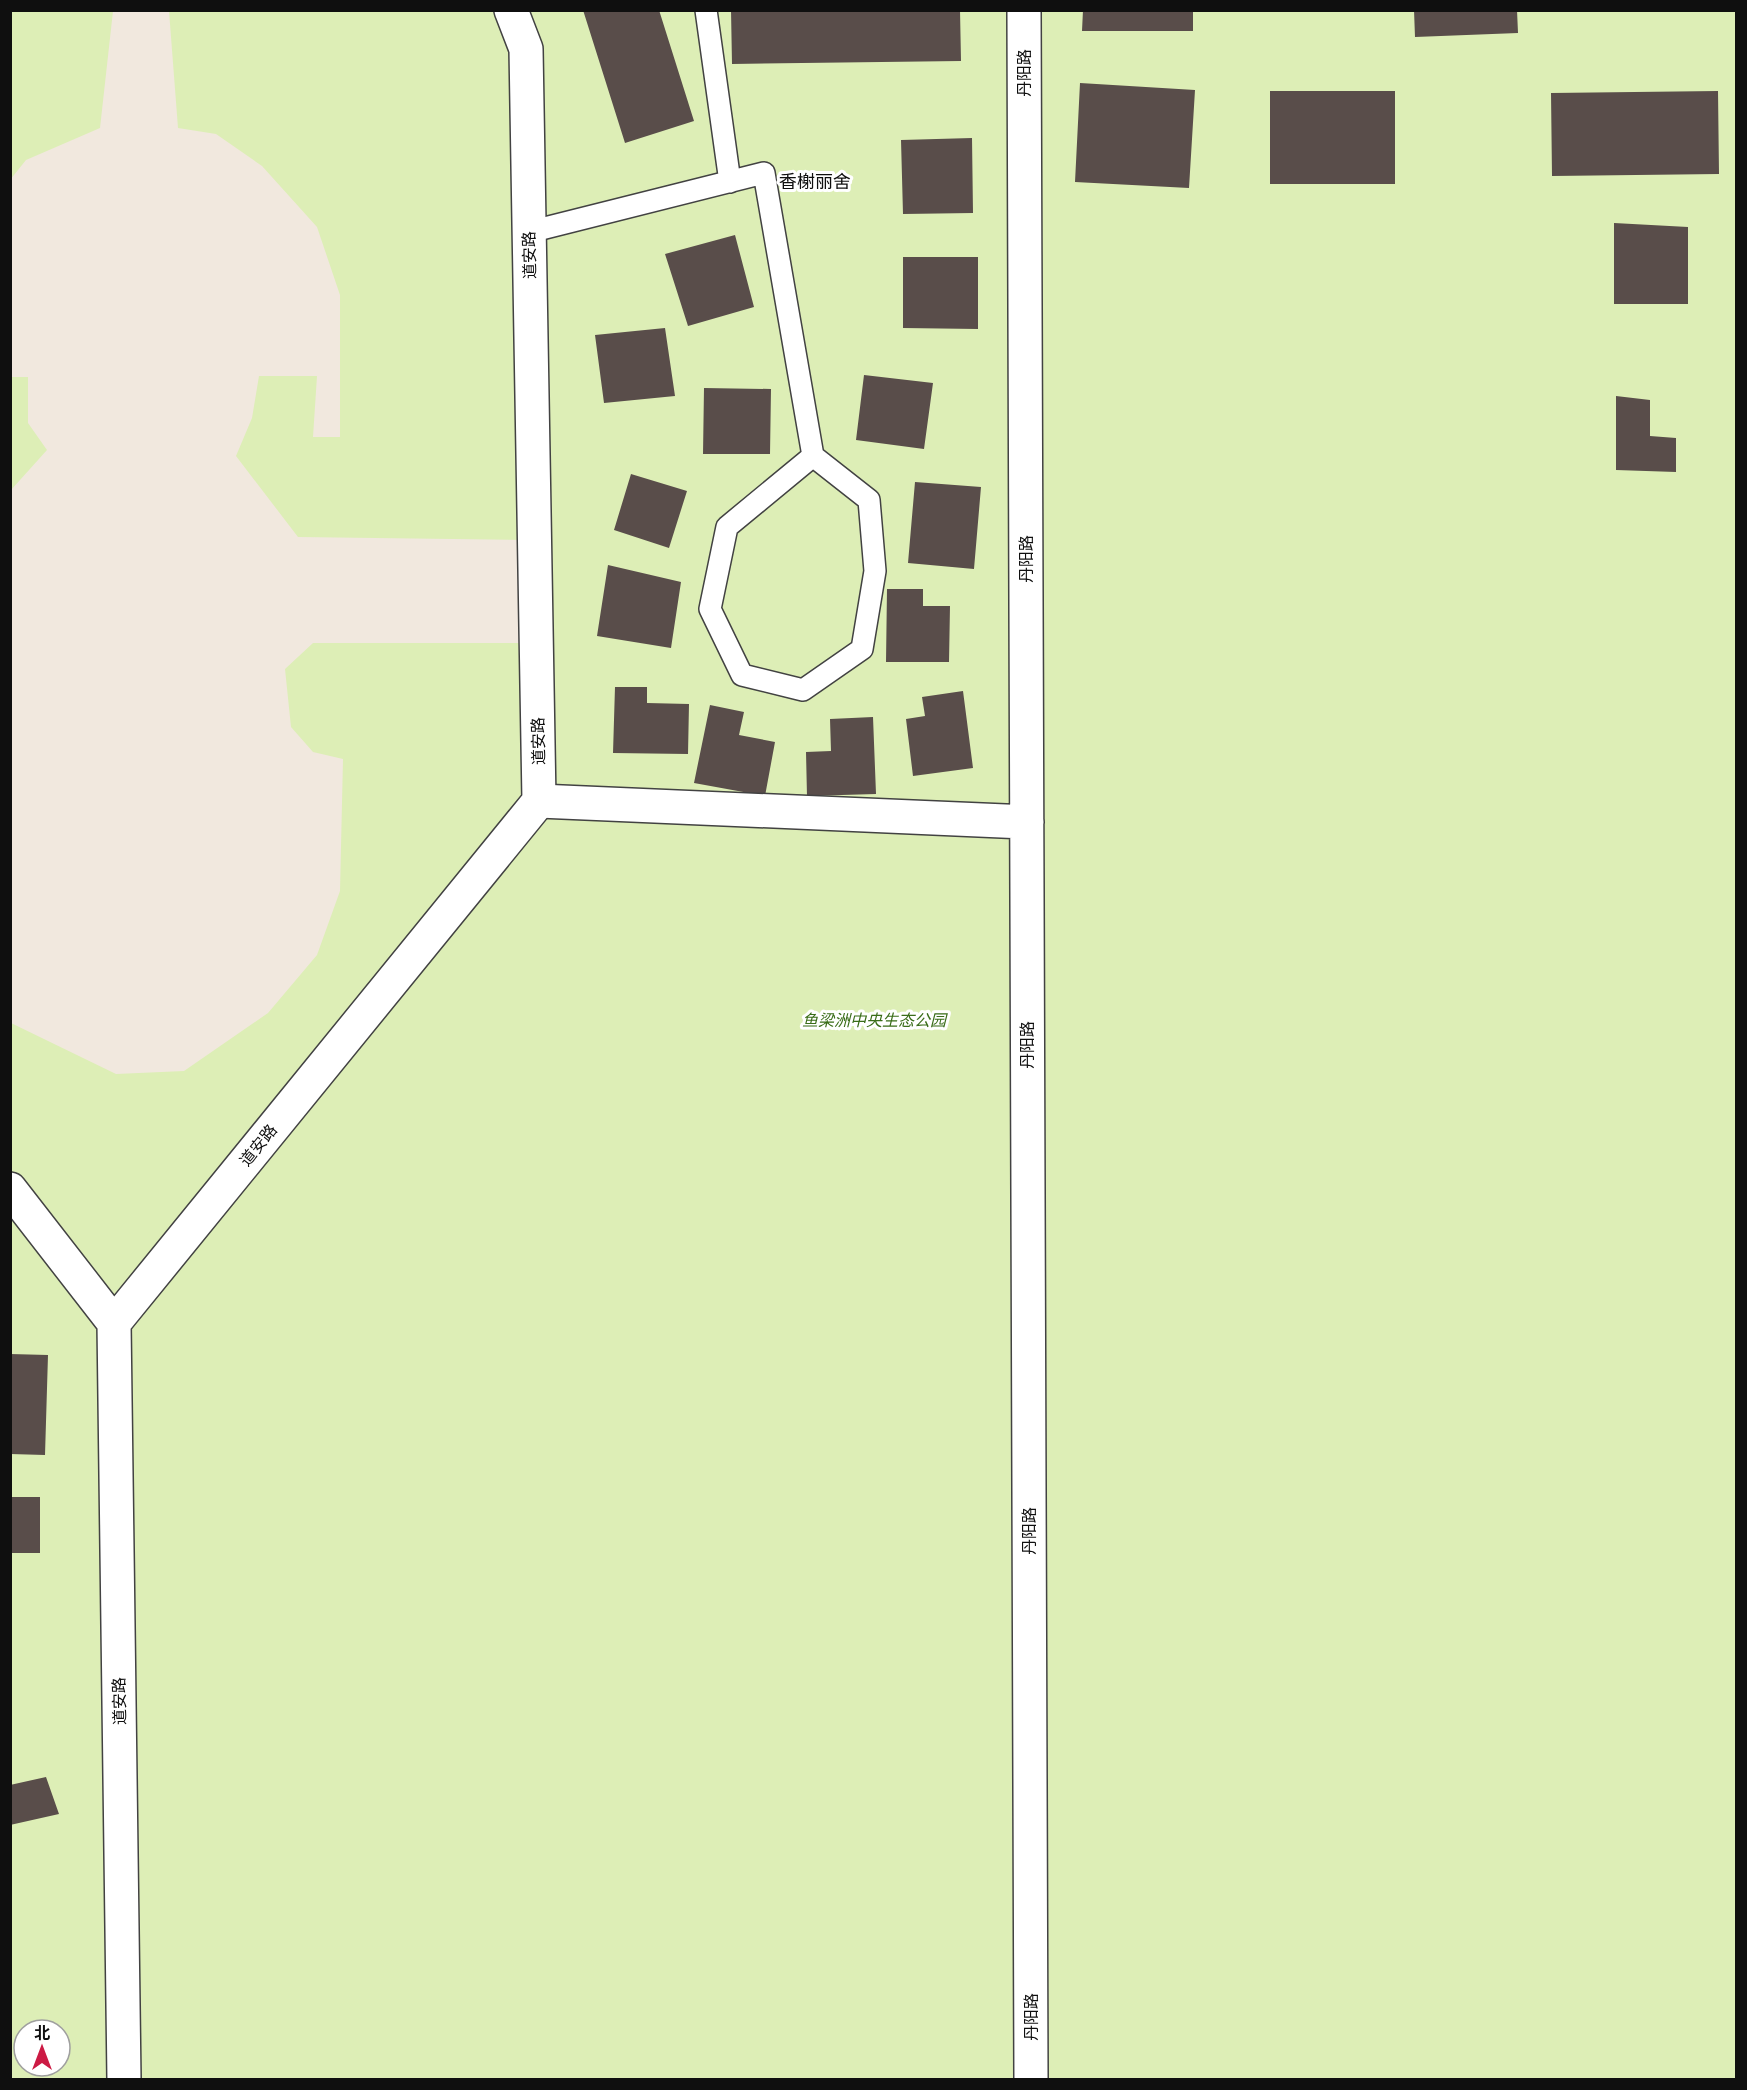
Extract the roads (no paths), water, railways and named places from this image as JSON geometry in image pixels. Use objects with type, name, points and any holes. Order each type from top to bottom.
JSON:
[{"type":"street","name":"道安路","points":[[124,2079],[114,1323],[538,801],[526,49],[511,10]]},
{"type":"street","name":"丹阳路","points":[[1024,10],[1031,2079]]},
{"type":"street","points":[[538,801],[1027,822]]},
{"type":"street","points":[[10,1189],[114,1323]]},
{"type":"lane","points":[[706,10],[730,182]]},
{"type":"lane","points":[[529,232],[764,173],[813,456],[869,500],[874,571],[862,649],[803,690],[742,675],[710,609],[727,527],[813,456]]},
{"type":"district","name":"香榭丽舍","points":[[815,182]]},
{"type":"park label","name":"鱼梁洲中央生态公园","points":[[874,1020]]}]
